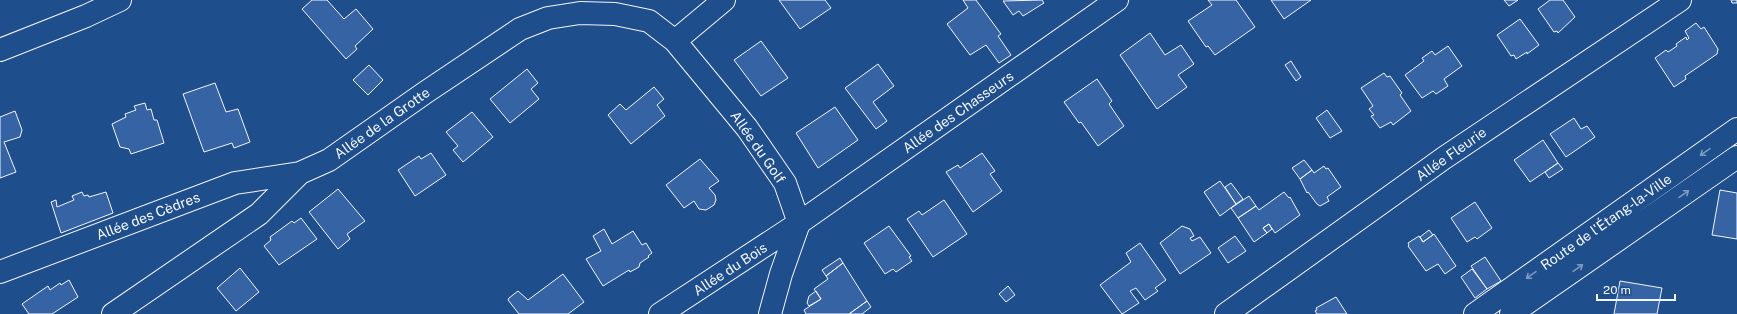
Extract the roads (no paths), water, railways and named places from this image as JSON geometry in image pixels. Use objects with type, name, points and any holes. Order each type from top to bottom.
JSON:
[{"type":"street","points":[[0,50],[86,16],[120,0]]},
{"type":"street","points":[[674,40],[724,0]]},
{"type":"street","name":"Allée des Chasseurs","points":[[799,223],[1117,0]]},
{"type":"street","name":"Allée Fleurie","points":[[1226,314],[1444,158],[1680,0]]},
{"type":"street","name":"Allée de la Grotte","points":[[113,314],[259,214],[300,173],[329,160],[520,29],[548,18],[580,13],[615,14],[649,21],[674,40]]},
{"type":"street","name":"Allée du Golf","points":[[674,40],[747,128],[785,183],[799,223]]},
{"type":"street","name":"Route de l'Étang-la-Ville","points":[[1511,314],[1554,272],[1630,205],[1737,129]]},
{"type":"street","name":"Route de l'Étang-la-Ville","points":[[1475,314],[1644,222],[1737,157]]},
{"type":"street","name":"Allée des Cèdres","points":[[0,272],[235,183],[300,173]]},
{"type":"street","points":[[1630,205],[1644,222]]},
{"type":"street","points":[[770,314],[781,274],[799,223]]},
{"type":"street","name":"Allée du Bois","points":[[660,314],[799,223]]}]
